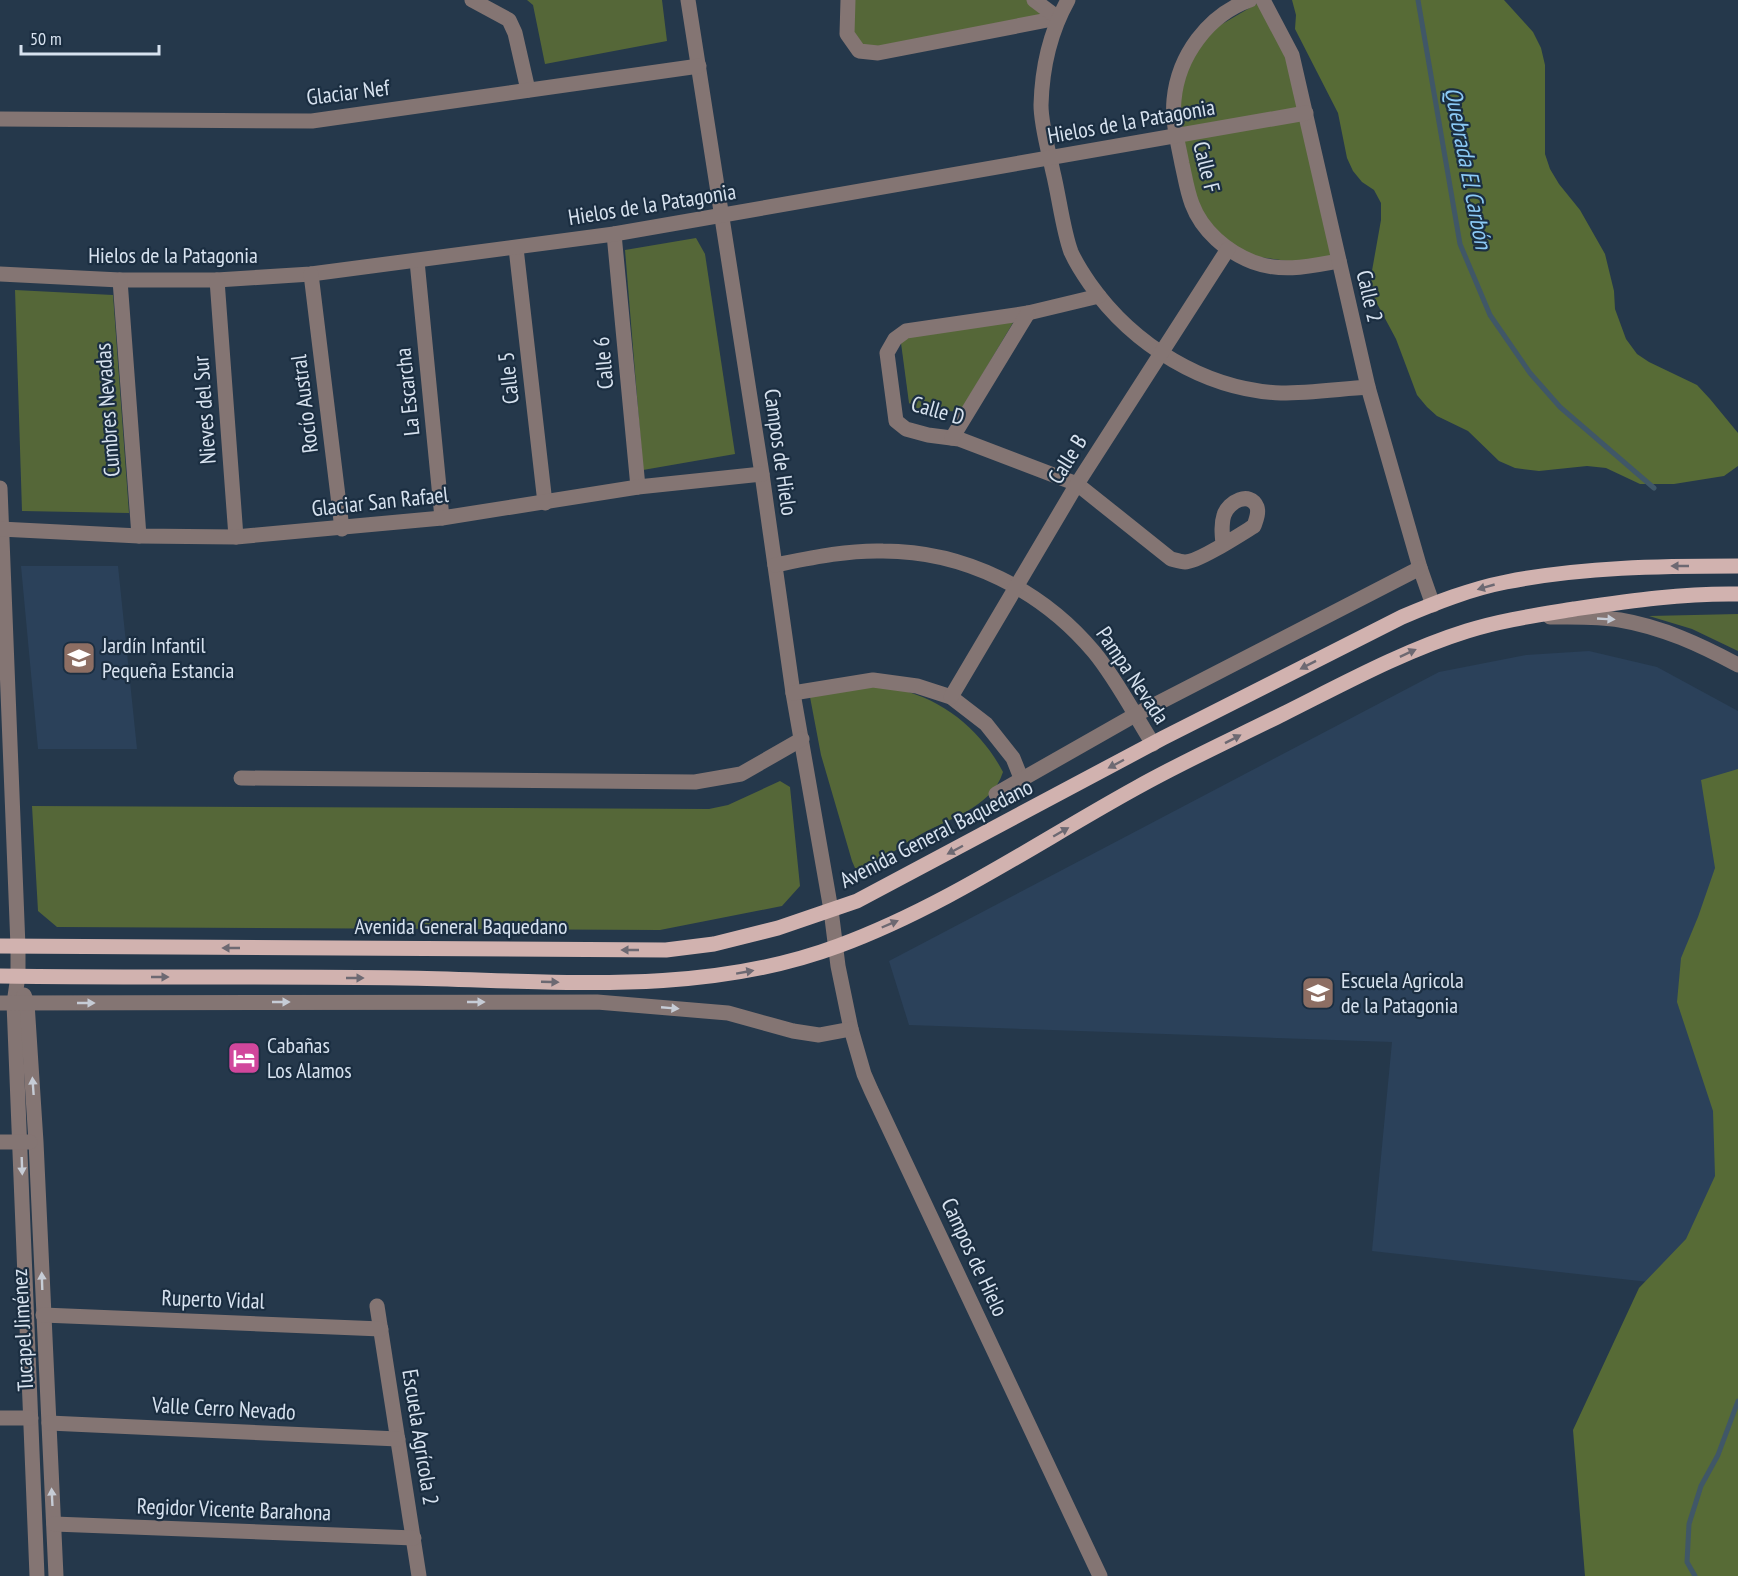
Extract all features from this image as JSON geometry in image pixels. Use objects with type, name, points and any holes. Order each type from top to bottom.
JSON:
[{"type":"main road","name":"Avenida General Baquedano","points":[[0,946],[666,950],[714,944],[778,928],[857,901],[881,890],[1153,744],[1392,622],[1433,605],[1504,582],[1564,573],[1672,566],[1738,566]]},
{"type":"main road","points":[[0,976],[401,978],[595,983],[661,981],[748,972],[836,947],[905,918],[1139,786],[1415,650],[1466,631],[1526,617],[1660,597],[1738,594]]},
{"type":"street","points":[[472,0],[509,20],[515,33],[528,90]]},
{"type":"street","name":"Campos de Hielo","points":[[688,0],[762,474],[793,693],[851,1029],[870,1090],[1100,1576]]},
{"type":"street","points":[[848,0],[847,34],[859,51],[878,52],[1058,18]]},
{"type":"street","points":[[1034,0],[1058,18]]},
{"type":"street","points":[[1068,0],[1058,18],[1047,57],[1041,107],[1071,252],[1099,296],[1128,327],[1161,353],[1207,376],[1256,390],[1282,393],[1368,387]]},
{"type":"street","name":"Calle F","points":[[1250,0],[1227,11],[1213,22],[1189,51],[1182,67],[1175,92],[1174,119],[1191,204],[1207,229],[1228,249],[1255,263],[1285,268],[1339,261]]},
{"type":"street","name":"Calle 2","points":[[1263,0],[1292,55],[1368,387],[1420,568],[1433,605]]},
{"type":"street","name":"Glaciar Nef","points":[[0,118],[312,121],[699,66]]},
{"type":"street","name":"Hielos de la Patagonia","points":[[0,274],[120,280],[217,280],[311,274],[614,234],[1306,114]]},
{"type":"street","name":"Calle 6","points":[[614,234],[638,487]]},
{"type":"street","name":"Calle 5","points":[[516,248],[545,503]]},
{"type":"street","name":"Calle B","points":[[951,696],[1077,484],[1228,249]]},
{"type":"street","name":"La Escarcha","points":[[417,261],[442,518]]},
{"type":"street","name":"Rocío Austral","points":[[311,274],[342,529]]},
{"type":"street","name":"Cumbres Nevadas","points":[[120,280],[139,536]]},
{"type":"street","name":"Nieves del Sur","points":[[217,280],[236,537]]},
{"type":"street","name":"Calle D","points":[[1099,296],[1028,313],[906,331],[895,339],[886,353],[896,422],[906,429],[928,435],[959,439],[1077,484],[1171,559],[1187,562],[1223,544]]},
{"type":"street","points":[[952,438],[1028,313]]},
{"type":"street","name":"Glaciar San Rafael","points":[[1,530],[139,536],[236,537],[442,518],[638,487],[762,474]]},
{"type":"street","name":"Tucapel Jiménez","points":[[0,488],[5,795],[18,947],[18,976],[14,1003],[29,1142],[43,1314],[56,1576]]},
{"type":"street","name":"Pampa Nevada","points":[[775,565],[856,552],[911,552],[966,564],[1017,587],[1059,617],[1078,634],[1105,668],[1153,744]]},
{"type":"street","points":[[996,794],[1135,715],[1420,568]]},
{"type":"street","points":[[1526,617],[1596,618],[1629,622],[1697,644],[1738,665]]},
{"type":"street","points":[[793,693],[873,680],[917,686],[951,696],[986,724],[1013,758],[1021,778]]},
{"type":"street","points":[[241,778],[695,782],[741,774],[802,739]]},
{"type":"street","points":[[14,1003],[597,1002],[728,1013],[793,1031],[819,1035],[851,1029]]},
{"type":"street","points":[[0,1142],[29,1142]]},
{"type":"street","name":"Tucapel Jiménez","points":[[29,1142],[31,1418],[37,1576]]},
{"type":"street","name":"Escuela Agrícola 2","points":[[377,1306],[419,1576]]},
{"type":"street","name":"Ruperto Vidal","points":[[43,1314],[381,1329]]},
{"type":"street","points":[[0,1418],[31,1418]]},
{"type":"street","name":"Valle Cerro Nevado","points":[[49,1423],[398,1439]]},
{"type":"street","name":"Regidor Vicente Barahona","points":[[54,1524],[414,1538]]},
{"type":"shaded area","name":"Jardín Infantil Pequeña Estancia","points":[[21,566],[118,566],[137,749],[38,749]]},
{"type":"shaded area","name":"Escuela Agricola de la Patagonia","points":[[1589,651],[1657,667],[1738,711],[1738,1292],[1372,1251],[1392,1042],[909,1025],[889,961],[1439,672],[1526,655]]},
{"type":"green space","points":[[527,0],[662,0],[667,41],[545,64],[533,5]]},
{"type":"green space","points":[[852,0],[1027,0],[1049,16],[879,48],[864,47],[851,32]]},
{"type":"green space","points":[[1292,0],[1504,0],[1533,32],[1541,48],[1545,65],[1545,154],[1550,169],[1559,184],[1580,210],[1605,254],[1614,291],[1615,309],[1626,339],[1637,354],[1697,385],[1710,399],[1738,433],[1738,466],[1724,476],[1674,484],[1640,484],[1606,468],[1587,466],[1539,471],[1515,468],[1499,461],[1468,431],[1437,416],[1427,407],[1417,395],[1396,339],[1373,296],[1370,282],[1381,220],[1381,203],[1374,190],[1362,182],[1353,171],[1347,158],[1338,113],[1295,29],[1296,15]]},
{"type":"green space","points":[[1258,3],[1287,55],[1300,110],[1181,132],[1179,89],[1193,54],[1212,30]]},
{"type":"green space","points":[[1303,119],[1335,258],[1301,263],[1259,257],[1235,248],[1218,235],[1194,200],[1182,139]]},
{"type":"green space","points":[[696,238],[705,254],[735,454],[643,470],[625,250]]},
{"type":"green space","points":[[15,290],[113,295],[129,513],[22,511]]},
{"type":"green space","points":[[1014,321],[960,412],[916,408],[909,403],[901,343],[903,336]]},
{"type":"green space","points":[[1738,614],[1738,651],[1692,629],[1649,616]]},
{"type":"green space","points":[[864,686],[901,690],[948,710],[985,744],[1003,772],[997,785],[978,804],[909,841],[866,871],[855,868],[852,861],[821,755],[810,697]]},
{"type":"green space","points":[[1738,769],[1738,1576],[1585,1576],[1573,1430],[1639,1288],[1686,1239],[1715,1176],[1713,1111],[1677,1002],[1681,958],[1715,868],[1701,780]]},
{"type":"green space","points":[[780,781],[790,787],[800,886],[782,906],[660,930],[57,927],[38,911],[32,806],[709,809],[728,805]]},
{"type":"waterway","name":"Quebrada El Carbón","points":[[1418,0],[1460,244],[1490,315],[1530,373],[1560,407],[1654,488]]},
{"type":"waterway","name":"Quebrada El Carbón","points":[[1695,1576],[1687,1562],[1689,1524],[1701,1486],[1718,1455],[1738,1401]]},
{"type":"place","name":"Jardín Infantil Pequeña Estancia","points":[[79,658]]},
{"type":"place","name":"Escuela Agricola de la Patagonia","points":[[1318,993]]},
{"type":"place","name":"Cabañas Los Alamos","points":[[244,1058]]}]
